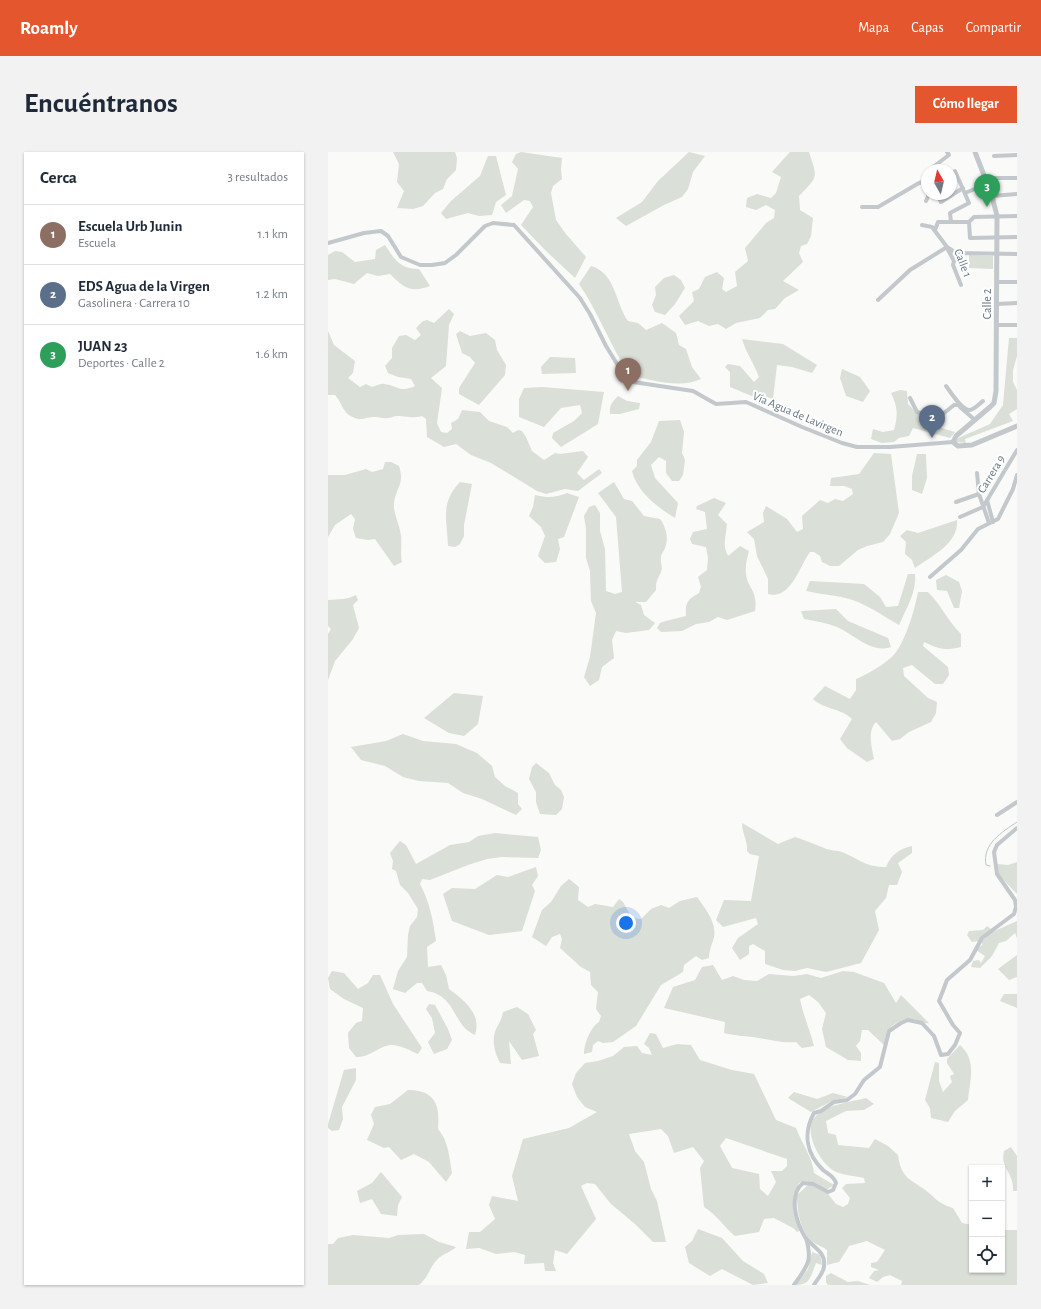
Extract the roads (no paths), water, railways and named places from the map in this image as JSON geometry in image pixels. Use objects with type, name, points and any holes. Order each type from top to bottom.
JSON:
[{"type":"street","points":[[937,164],[949,155],[947,152]]},
{"type":"street","name":"Calle 2","points":[[953,442],[956,436],[994,403],[997,374],[997,216],[992,196],[975,152]]},
{"type":"street","points":[[994,156],[1005,154],[1017,155]]},
{"type":"street","points":[[951,222],[950,214],[969,203],[957,175]]},
{"type":"street","points":[[957,193],[987,182],[993,178],[1017,178]]},
{"type":"street","points":[[862,207],[878,207],[921,182]]},
{"type":"street","points":[[992,196],[1017,194]]},
{"type":"street","points":[[1017,216],[974,216],[969,222],[970,238],[1017,237]]},
{"type":"street","points":[[922,225],[932,227],[935,230],[938,222],[969,222]]},
{"type":"street","name":"Vía Agua de Lavirgen","points":[[328,243],[364,233],[381,231],[388,236],[402,257],[420,265],[432,265],[445,263],[456,255],[485,226],[493,223],[514,225],[580,298],[625,377],[633,382],[693,391],[716,404],[746,402],[842,443],[873,448],[953,442]]},
{"type":"street","name":"Calle 1","points":[[935,230],[954,261],[953,265],[961,285]]},
{"type":"street","points":[[878,300],[910,270],[946,248],[956,253],[1017,254]]},
{"type":"street","points":[[997,282],[1017,282]]},
{"type":"street","points":[[997,304],[1017,303]]},
{"type":"street","points":[[997,325],[1017,325]]},
{"type":"street","points":[[946,386],[958,403],[975,420]]},
{"type":"street","points":[[910,398],[917,412],[938,418],[958,403]]},
{"type":"street","points":[[958,403],[969,410],[983,400]]},
{"type":"street","points":[[953,442],[958,446],[972,445],[1017,427]]},
{"type":"street","name":"Carrera 9","points":[[960,517],[982,507],[1017,450]]},
{"type":"street","points":[[977,473],[982,507],[991,522]]},
{"type":"street","points":[[930,576],[961,550],[978,528],[998,520],[1006,505],[1017,475]]},
{"type":"street","points":[[956,502],[979,494]]},
{"type":"street","points":[[987,500],[991,522]]},
{"type":"street","points":[[997,815],[1017,802]]},
{"type":"street","points":[[794,1285],[808,1267],[810,1252],[796,1211],[794,1196],[800,1185],[807,1182],[828,1192],[833,1190],[836,1183],[834,1178],[820,1166],[807,1145],[808,1126],[814,1112],[821,1111],[834,1102],[847,1100],[855,1094],[864,1080],[880,1067],[889,1031],[901,1023],[908,1020],[922,1023],[934,1036],[941,1055],[948,1054],[955,1045],[960,1032],[953,1025],[939,1001],[947,980],[970,960],[982,938],[1014,914],[1016,907],[1015,900],[996,874],[994,852],[997,844],[1017,828]]},
{"type":"street","points":[[805,1237],[821,1252],[824,1261],[823,1271],[814,1285]]},
{"type":"waterway","points":[[990,866],[986,865],[987,851],[990,845],[994,839],[1017,822]]},
{"type":"place","name":"JUAN 23","points":[[987,207]]},
{"type":"place","name":"Escuela Urb Junin","points":[[628,391]]},
{"type":"place","name":"EDS Agua de la Virgen","points":[[932,438]]}]
